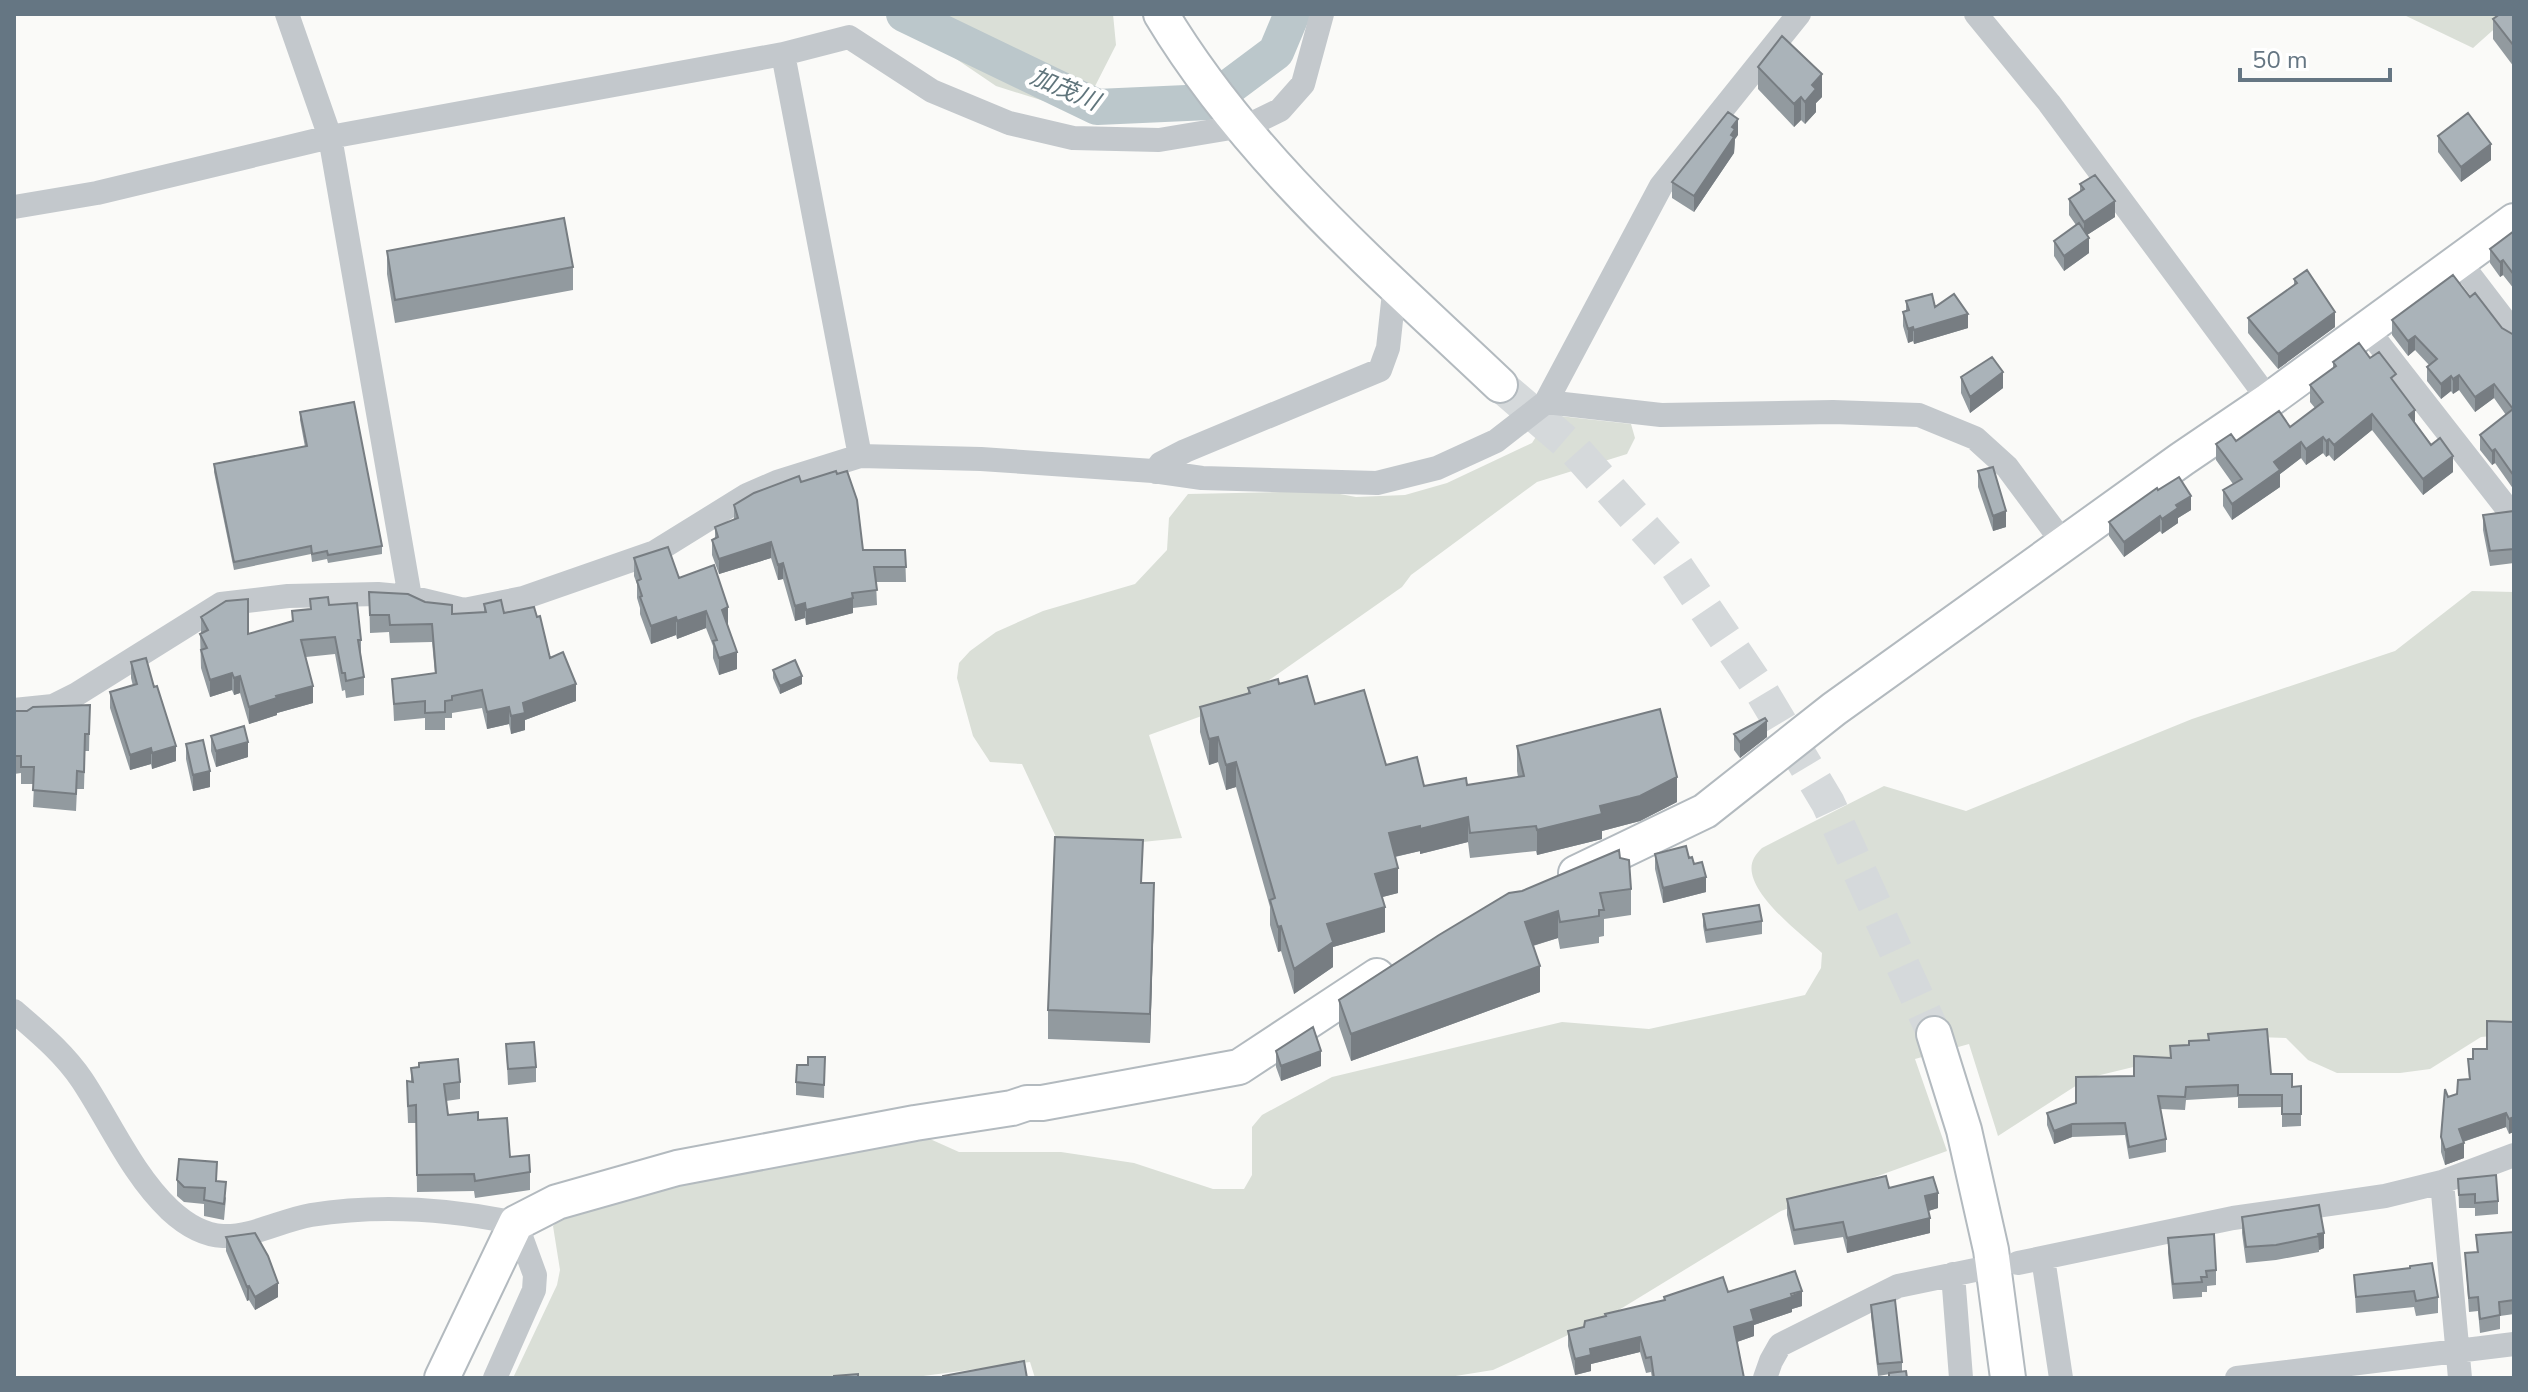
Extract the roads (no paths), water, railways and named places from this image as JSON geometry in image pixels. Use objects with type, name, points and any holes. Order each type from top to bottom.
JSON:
[{"type":"street","points":[[287,14],[330,137],[410,597]]},
{"type":"street","points":[[1161,14],[1185,54],[1238,126],[1328,221],[1500,385]]},
{"type":"street","points":[[14,207],[97,193],[330,137],[783,54],[849,37],[932,91],[1009,123],[1073,138],[1159,140],[1238,126],[1280,110],[1303,84],[1322,14]]},
{"type":"street","points":[[14,710],[53,706],[77,694],[221,604],[288,596],[378,594],[410,597],[464,610],[523,598],[655,552],[747,495],[777,482],[860,456],[981,459],[1202,478],[1377,483],[1437,468],[1496,441],[1546,402],[1661,186],[1799,14]]},
{"type":"street","points":[[1976,14],[2049,103],[2269,400]]},
{"type":"street","points":[[783,54],[860,456]]},
{"type":"street","points":[[1543,887],[1600,863],[1705,811],[1834,709],[2269,400],[2514,221]]},
{"type":"street","points":[[2459,261],[2514,333]]},
{"type":"street","points":[[1156,472],[1160,464],[1185,451],[1380,370],[1388,348],[1393,302],[1404,293]]},
{"type":"street","points":[[2367,329],[2506,507],[2514,508]]},
{"type":"street","points":[[1546,402],[1661,415],[1833,412],[1919,415],[1975,438],[2007,467],[2064,544]]},
{"type":"street","points":[[442,1378],[516,1223],[557,1202],[677,1168],[1239,1067],[1403,960]]},
{"type":"street","points":[[14,1011],[59,1051],[81,1078],[134,1166],[169,1209],[196,1229],[226,1236],[311,1215],[402,1209],[477,1215],[516,1223]]},
{"type":"street","points":[[1934,1034],[1964,1130],[1991,1250],[2008,1378]]},
{"type":"street","points":[[2018,1263],[2233,1218],[2343,1204],[2442,1182],[2514,1155]]},
{"type":"street","points":[[2442,1182],[2460,1378]]},
{"type":"street","points":[[495,1378],[534,1290],[535,1275],[516,1223]]},
{"type":"street","points":[[2043,1258],[2061,1378]]},
{"type":"street","points":[[1765,1378],[1780,1345],[1898,1286],[1964,1272],[1961,1378]]},
{"type":"street","points":[[2237,1378],[2514,1344]]},
{"type":"waterway","name":"加茂川","points":[[904,14],[1097,107],[1209,102],[1276,52],[1292,14]]},
{"type":"tunnel","points":[[1500,385],[1573,448],[1670,557],[1763,694],[1828,803],[1934,1034]]}]
